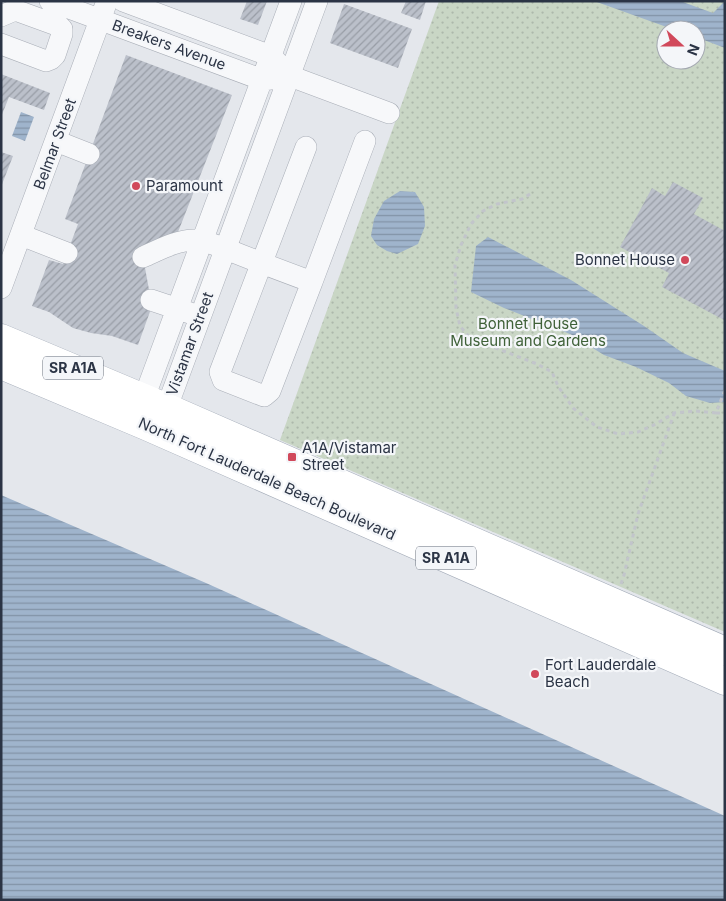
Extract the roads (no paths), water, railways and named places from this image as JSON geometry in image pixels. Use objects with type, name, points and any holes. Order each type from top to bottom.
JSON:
[{"type":"main road","name":"North Fort Lauderdale Beach Boulevard","points":[[1,338],[155,402],[725,651]]},
{"type":"main road","name":"North Fort Lauderdale Beach Boulevard","points":[[1,365],[146,426],[725,681]]},
{"type":"street","name":"Breakers Avenue","points":[[50,1],[104,10],[262,80],[290,76]]},
{"type":"street","name":"Breakers Avenue","points":[[123,1],[271,56],[290,76],[389,113]]},
{"type":"street","name":"Vistamar Street","points":[[146,426],[155,402],[178,309],[291,1]]},
{"type":"street","name":"Vistamar Street","points":[[155,402],[200,317],[317,1]]},
{"type":"street","points":[[1,44],[46,61],[52,59],[55,55],[62,34],[62,29],[59,26],[12,9]]},
{"type":"street","name":"Belmar Street","points":[[1,288],[104,10]]},
{"type":"street","points":[[56,141],[89,154]]},
{"type":"street","points":[[306,147],[220,372],[223,380],[264,396],[270,391],[365,141]]},
{"type":"street","points":[[21,235],[67,253]]},
{"type":"street","points":[[143,257],[181,242],[203,241],[312,282]]},
{"type":"street","points":[[151,300],[200,317]]},
{"type":"water","points":[[594,1],[680,1],[713,13],[725,1],[725,48],[706,41],[706,20],[656,20],[656,23]]},
{"type":"water","points":[[21,112],[34,117],[25,141],[12,136]]},
{"type":"water","points":[[400,191],[415,192],[424,207],[425,226],[418,244],[397,254],[377,245],[371,236],[374,219],[384,201]]},
{"type":"water","points":[[488,237],[571,280],[683,353],[725,371],[725,402],[710,403],[686,396],[669,383],[636,367],[604,355],[570,334],[504,308],[471,292],[476,246]]},
{"type":"water","points":[[1,495],[206,583],[725,816],[725,900],[1,900]]},
{"type":"place","name":"Paramount","points":[[136,186]]},
{"type":"place","name":"Bonnet House","points":[[685,260]]},
{"type":"place","name":"A1A/Vistamar Street","points":[[292,457]]},
{"type":"place","name":"Fort Lauderdale Beach","points":[[535,674]]},
{"type":"park label","name":"Bonnet House Museum and Gardens","points":[[528,332]]}]
